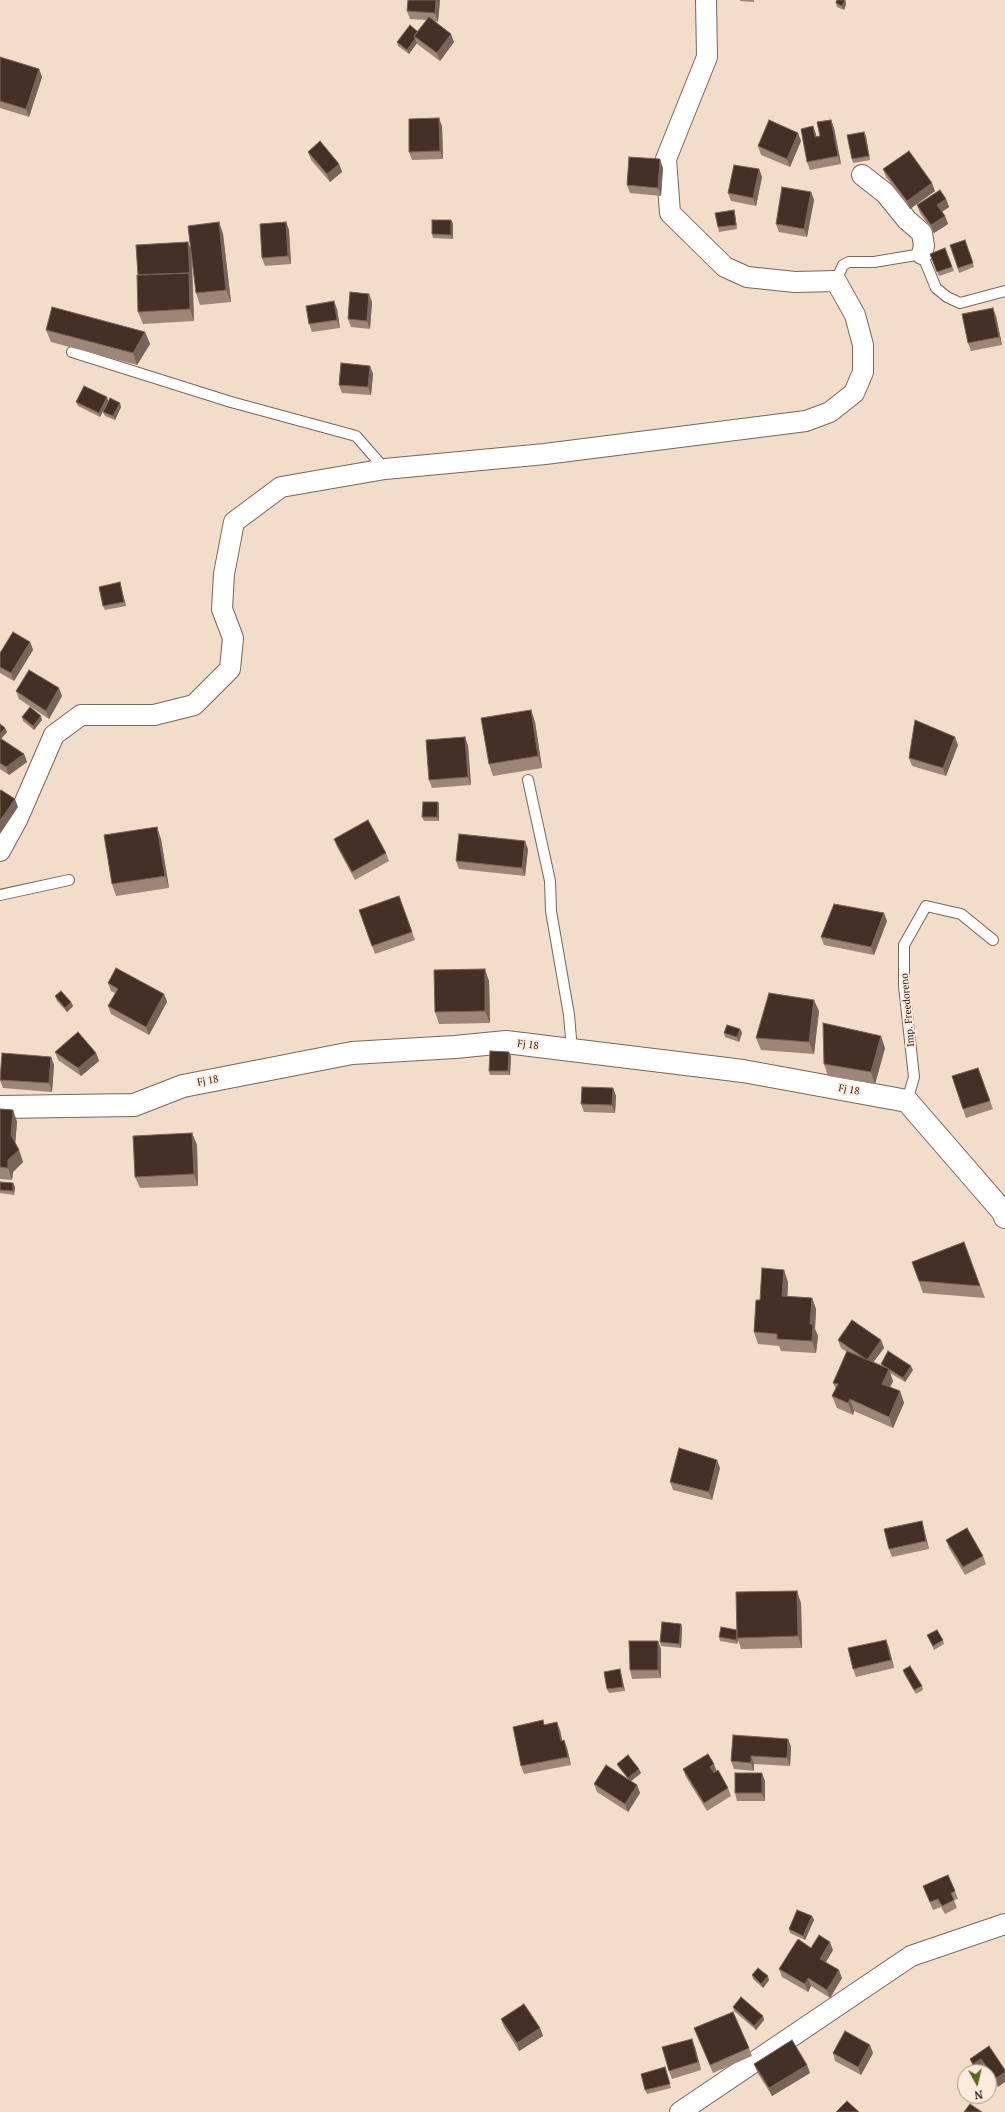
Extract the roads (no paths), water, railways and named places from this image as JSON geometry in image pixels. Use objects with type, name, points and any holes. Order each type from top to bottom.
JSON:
[{"type":"street","points":[[0,851],[17,820],[54,735],[81,715],[154,714],[194,706],[230,669],[233,638],[222,609],[224,574],[234,522],[281,487],[385,469],[678,439],[806,421],[830,412],[854,392],[863,372],[863,345],[855,315],[836,281],[795,282],[747,277],[725,267],[670,213],[666,159],[707,57],[706,0]]},
{"type":"street","points":[[862,175],[885,193],[907,220],[922,233],[924,246],[922,254]]},
{"type":"street","name":"Fj 18","points":[[0,1107],[134,1105],[183,1086],[352,1053],[455,1047],[506,1042],[743,1071],[907,1101]]},
{"type":"street","points":[[907,1101],[1004,1213],[1005,1217]]},
{"type":"street","points":[[680,2112],[911,1956],[1005,1924]]},
{"type":"lane","points":[[836,281],[843,265],[849,262],[874,262],[922,254],[936,288],[947,297],[960,302],[1005,291]]},
{"type":"lane","points":[[72,352],[231,402],[356,436],[385,469]]},
{"type":"lane","points":[[528,780],[550,881],[551,910],[569,1014],[572,1050]]},
{"type":"lane","points":[[0,895],[69,880]]},
{"type":"lane","name":"Imp. Freedoreno","points":[[907,1101],[914,1077],[904,986],[904,944],[926,906],[961,914],[993,940]]}]
